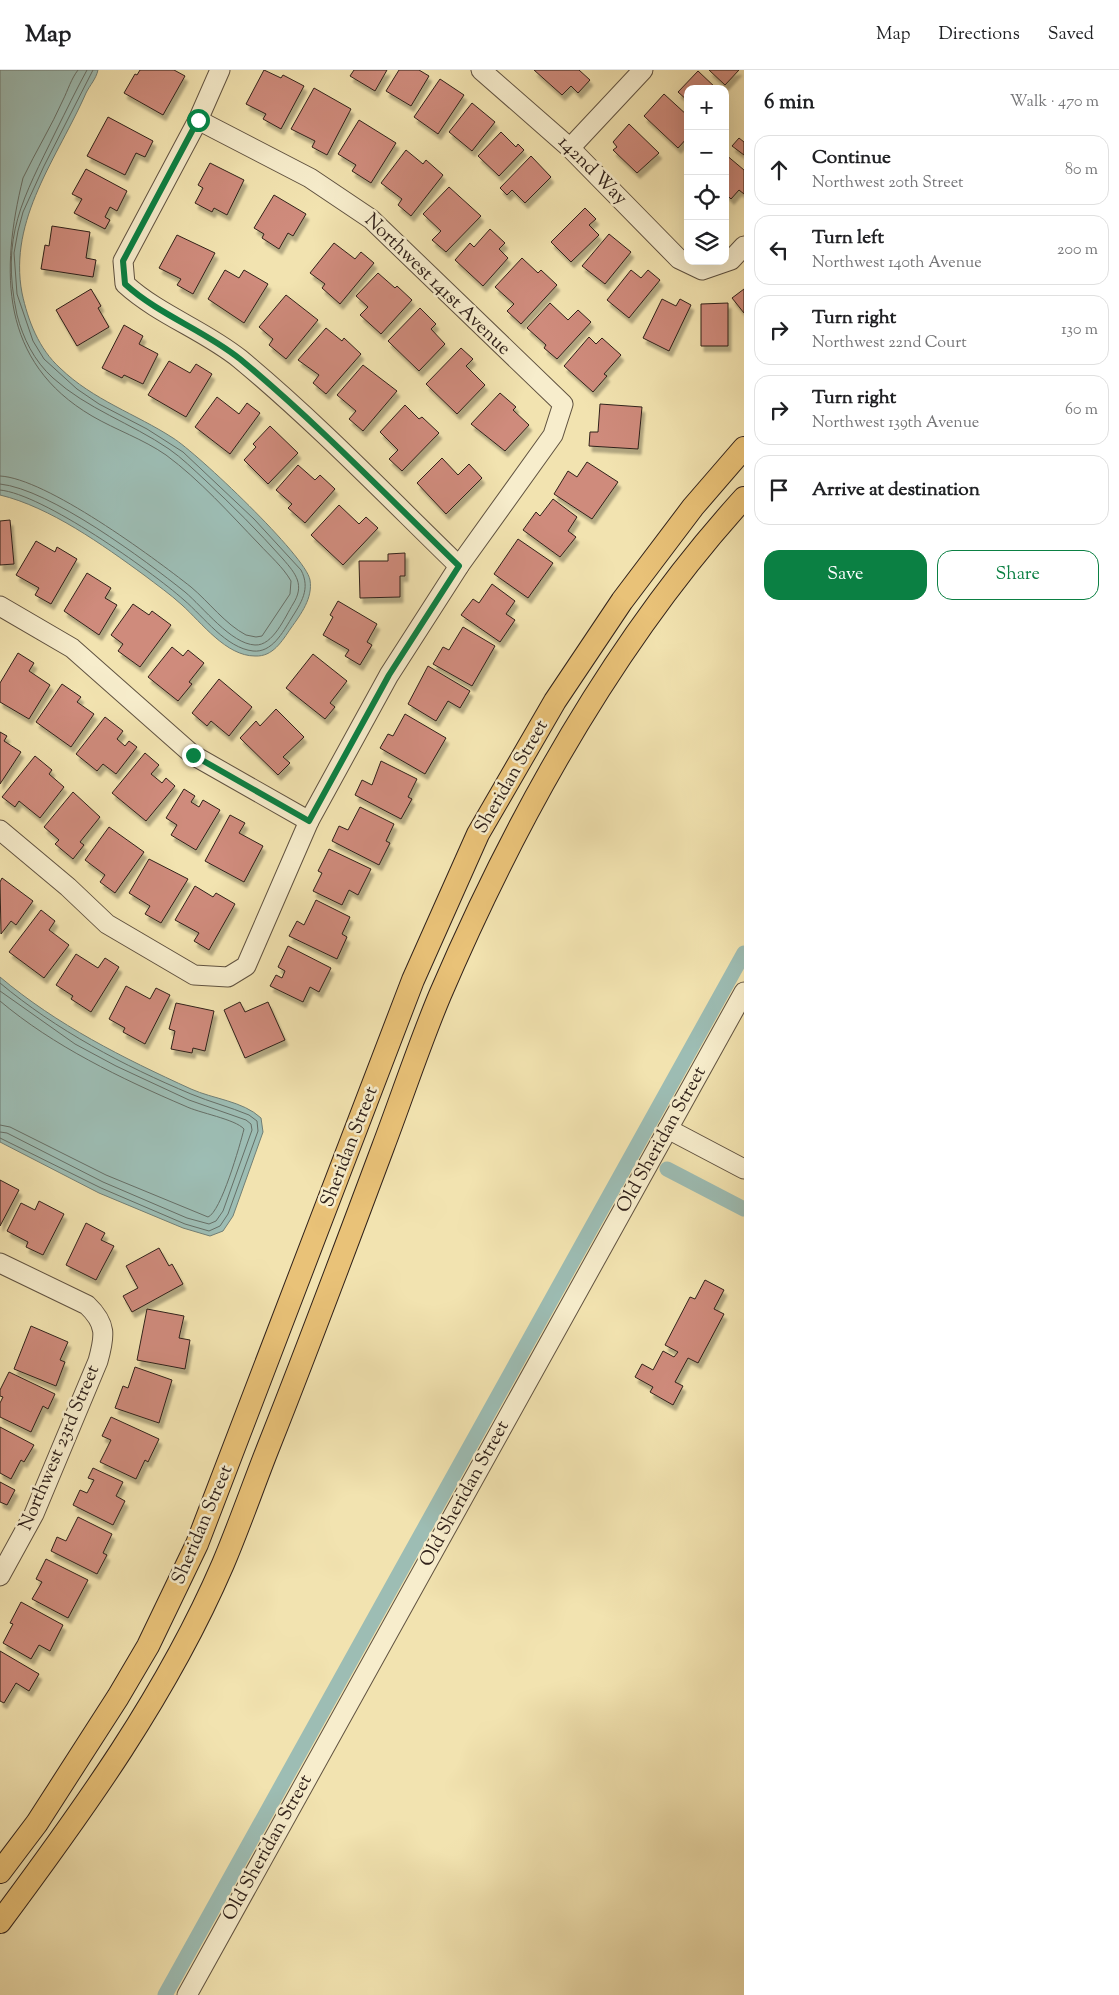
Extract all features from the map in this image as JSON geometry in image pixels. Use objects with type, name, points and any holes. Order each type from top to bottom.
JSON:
[{"type":"main road","name":"Sheridan Street","points":[[0,1872],[37,1824],[118,1697],[148,1646],[197,1544],[413,980],[478,834],[555,700],[622,601],[693,507],[744,448]]},
{"type":"main road","name":"Sheridan Street","points":[[0,1922],[58,1844],[143,1717],[176,1661],[222,1566],[322,1312],[439,997],[505,854],[582,718],[644,625],[717,528],[744,498]]},
{"type":"street","points":[[0,830],[68,887],[107,924],[194,974],[228,977],[246,966],[309,821],[389,675],[459,566],[305,415],[238,358],[140,298],[125,284],[123,261],[198,120],[220,70]]},
{"type":"street","name":"142nd Way","points":[[481,70],[570,148],[679,258],[702,270],[731,260],[744,246]]},
{"type":"street","points":[[570,148],[643,70]]},
{"type":"street","name":"Northwest 141st Avenue","points":[[198,120],[310,178],[372,219],[563,404],[553,435],[459,566]]},
{"type":"street","points":[[0,606],[72,648],[193,755],[309,821]]},
{"type":"street","name":"Old Sheridan Street","points":[[186,1995],[744,992]]},
{"type":"street","points":[[668,1129],[744,1169]]},
{"type":"street","name":"Northwest 23rd Street","points":[[0,1263],[87,1305],[98,1316],[104,1336],[98,1361],[34,1514],[0,1576]]},
{"type":"water","points":[[0,70],[98,70],[38,189],[29,214],[22,240],[20,266],[24,303],[35,334],[46,352],[60,368],[100,398],[159,429],[186,447],[226,483],[271,528],[304,568],[310,580],[310,593],[305,606],[280,643],[267,654],[261,656],[244,655],[234,651],[224,645],[168,593],[94,540],[38,508],[0,495]]},
{"type":"water","points":[[0,977],[44,1010],[116,1053],[191,1089],[246,1108],[261,1118],[263,1132],[233,1216],[223,1231],[210,1236],[183,1228],[99,1193],[0,1142]]},
{"type":"building","points":[[140,70],[174,70],[185,76],[163,115],[124,93],[135,74],[137,75]]},
{"type":"building","points":[[264,70],[281,78],[283,75],[304,86],[281,129],[263,119],[266,114],[246,104]]},
{"type":"building","points":[[354,70],[387,70],[375,91],[350,76]]},
{"type":"building","points":[[399,70],[419,70],[429,76],[411,106],[386,91]]},
{"type":"building","points":[[534,70],[579,70],[590,80],[578,93],[571,86],[562,95]]},
{"type":"building","points":[[709,70],[739,70],[725,85]]},
{"type":"building","points":[[698,71],[713,85],[685,85]]},
{"type":"building","points":[[440,79],[464,95],[438,134],[414,117]]},
{"type":"building","points":[[684,86],[684,97],[678,92]]},
{"type":"building","points":[[314,88],[351,109],[327,155],[312,147],[315,141],[291,129]]},
{"type":"building","points":[[664,94],[684,112],[684,141],[678,148],[644,116]]},
{"type":"building","points":[[472,103],[495,122],[472,151],[449,132]]},
{"type":"building","points":[[108,117],[153,141],[145,157],[136,153],[125,175],[87,156]]},
{"type":"building","points":[[359,120],[396,143],[371,183],[352,171],[356,165],[338,154]]},
{"type":"building","points":[[629,124],[659,153],[637,173],[613,150],[617,147],[613,142]]},
{"type":"building","points":[[501,132],[516,147],[518,144],[524,150],[499,176],[478,156]]},
{"type":"building","points":[[739,138],[744,142],[744,155],[732,146]]},
{"type":"building","points":[[406,150],[423,164],[426,160],[443,175],[411,216],[398,205],[402,199],[381,183]]},
{"type":"building","points":[[531,156],[551,177],[525,203],[512,190],[507,195],[500,188]]},
{"type":"building","points":[[729,157],[744,170],[744,194],[739,190],[731,199],[729,197]]},
{"type":"building","points":[[210,163],[244,180],[227,215],[214,208],[212,212],[195,203],[203,188],[198,185]]},
{"type":"building","points":[[86,169],[127,191],[117,211],[110,207],[105,217],[110,220],[105,229],[74,213],[82,199],[72,194]]},
{"type":"building","points":[[449,187],[481,216],[446,252],[432,240],[441,231],[423,214]]},
{"type":"building","points":[[274,195],[306,214],[293,236],[288,233],[279,249],[262,238],[264,234],[254,228]]},
{"type":"building","points":[[585,208],[596,219],[589,225],[599,235],[571,262],[551,242]]},
{"type":"building","points":[[52,226],[90,232],[86,258],[96,260],[93,277],[41,269],[45,245],[49,246]]},
{"type":"building","points":[[490,229],[505,243],[499,249],[508,258],[483,286],[455,260],[470,243],[474,247]]},
{"type":"building","points":[[609,234],[631,252],[605,284],[582,266]]},
{"type":"building","points":[[177,235],[215,253],[193,294],[177,285],[181,279],[159,268]]},
{"type":"building","points":[[334,243],[355,259],[361,252],[374,263],[340,304],[322,288],[325,284],[310,273]]},
{"type":"building","points":[[522,258],[538,273],[541,270],[557,285],[521,324],[507,311],[514,304],[495,287]]},
{"type":"building","points":[[225,270],[239,278],[244,270],[268,284],[244,323],[208,299]]},
{"type":"building","points":[[631,270],[641,278],[648,270],[660,280],[629,318],[607,300]]},
{"type":"building","points":[[378,273],[395,288],[397,286],[412,300],[381,334],[360,315],[368,307],[356,296]]},
{"type":"building","points":[[91,289],[101,306],[98,308],[109,327],[77,346],[56,310]]},
{"type":"building","points":[[744,289],[744,313],[732,298]]},
{"type":"building","points":[[286,295],[318,320],[286,359],[269,345],[273,339],[259,327]]},
{"type":"building","points":[[662,299],[676,306],[680,299],[691,305],[669,351],[643,338]]},
{"type":"building","points":[[550,303],[568,320],[578,310],[591,322],[557,359],[544,348],[546,345],[527,328]]},
{"type":"building","points":[[728,303],[728,346],[701,346],[701,304]]},
{"type":"building","points":[[420,308],[436,324],[431,329],[445,344],[419,371],[388,341]]},
{"type":"building","points":[[124,325],[143,336],[139,344],[158,354],[143,384],[124,375],[122,378],[102,368]]},
{"type":"building","points":[[326,328],[342,341],[344,338],[361,354],[326,394],[313,383],[319,375],[298,360]]},
{"type":"building","points":[[589,337],[596,344],[602,338],[621,355],[604,374],[607,376],[593,392],[564,366]]},
{"type":"building","points":[[461,348],[473,359],[466,366],[485,385],[457,414],[426,384]]},
{"type":"building","points":[[169,361],[190,373],[196,364],[212,374],[186,417],[148,395]]},
{"type":"building","points":[[363,365],[397,391],[363,431],[349,419],[356,411],[337,395]]},
{"type":"building","points":[[500,393],[516,407],[513,410],[529,425],[505,451],[471,424]]},
{"type":"building","points":[[217,397],[239,414],[247,403],[260,413],[230,454],[195,427]]},
{"type":"building","points":[[600,404],[642,407],[638,449],[589,446],[590,432],[598,432]]},
{"type":"building","points":[[405,405],[419,419],[422,417],[439,433],[402,471],[389,459],[398,450],[380,432]]},
{"type":"building","points":[[270,426],[298,453],[268,484],[244,460],[256,447],[253,444]]},
{"type":"building","points":[[442,458],[458,475],[469,464],[482,478],[446,514],[417,483]]},
{"type":"building","points":[[587,462],[618,482],[592,519],[554,494],[568,471],[577,477]]},
{"type":"building","points":[[298,465],[315,480],[320,475],[335,489],[305,523],[288,508],[292,504],[276,490]]},
{"type":"building","points":[[553,499],[577,517],[568,531],[576,537],[560,557],[523,530],[536,512],[540,516]]},
{"type":"building","points":[[339,505],[359,524],[366,517],[378,528],[343,565],[311,535]]},
{"type":"building","points":[[10,520],[14,564],[0,565],[0,521]]},
{"type":"building","points":[[518,539],[553,563],[528,598],[494,574]]},
{"type":"building","points":[[36,541],[55,552],[57,547],[77,559],[51,604],[35,595],[39,588],[16,575]]},
{"type":"building","points":[[405,553],[405,576],[400,576],[400,597],[360,598],[359,561],[388,561],[388,554]]},
{"type":"building","points":[[87,573],[111,588],[105,598],[117,605],[99,635],[64,611]]},
{"type":"building","points":[[492,584],[515,601],[506,614],[515,620],[500,642],[461,615],[473,599],[479,603]]},
{"type":"building","points":[[338,601],[377,624],[367,642],[372,645],[360,665],[345,656],[349,650],[323,635],[333,617],[330,615]]},
{"type":"building","points":[[133,604],[149,615],[152,611],[171,625],[140,667],[118,651],[123,644],[111,635]]},
{"type":"building","points":[[463,627],[495,646],[472,686],[433,664],[443,647],[449,650]]},
{"type":"building","points":[[172,647],[183,656],[188,650],[204,663],[189,682],[192,684],[178,701],[148,677]]},
{"type":"building","points":[[18,653],[34,663],[29,671],[50,685],[29,719],[0,702],[0,683]]},
{"type":"building","points":[[313,654],[347,681],[330,703],[335,707],[325,719],[286,688]]},
{"type":"building","points":[[428,666],[470,691],[460,708],[448,701],[436,721],[408,704]]},
{"type":"building","points":[[219,679],[252,707],[229,736],[211,721],[207,726],[192,713]]},
{"type":"building","points":[[62,684],[81,697],[77,702],[94,714],[71,747],[36,722]]},
{"type":"building","points":[[276,709],[304,737],[283,757],[290,763],[278,775],[240,738],[256,721],[260,726]]},
{"type":"building","points":[[405,714],[446,738],[425,774],[380,748],[388,734],[393,736]]},
{"type":"building","points":[[105,717],[123,731],[117,739],[125,746],[129,741],[137,747],[116,774],[103,764],[97,771],[76,754]]},
{"type":"building","points":[[0,732],[7,736],[4,741],[21,752],[0,784]]},
{"type":"building","points":[[145,753],[159,765],[151,774],[162,783],[166,778],[175,786],[146,821],[112,793]]},
{"type":"building","points":[[35,756],[52,770],[49,774],[64,787],[40,818],[19,801],[15,807],[2,797]]},
{"type":"building","points":[[381,761],[417,779],[408,797],[412,799],[401,819],[355,795],[362,780],[372,785]]},
{"type":"building","points":[[184,789],[195,796],[191,802],[199,807],[203,800],[220,810],[196,850],[171,835],[177,825],[166,818]]},
{"type":"building","points":[[73,792],[100,817],[80,842],[84,845],[73,859],[55,844],[59,840],[44,827]]},
{"type":"building","points":[[360,807],[394,824],[386,841],[390,843],[379,865],[332,841],[339,826],[348,830]]},
{"type":"building","points":[[230,815],[245,823],[239,833],[263,846],[244,882],[205,861]]},
{"type":"building","points":[[109,827],[144,852],[115,893],[100,882],[105,875],[85,860]]},
{"type":"building","points":[[329,849],[371,869],[358,895],[349,890],[342,905],[313,891],[322,873],[318,871]]},
{"type":"building","points":[[149,859],[188,879],[161,923],[145,914],[150,906],[129,893]]},
{"type":"building","points":[[2,878],[33,901],[16,925],[11,921],[1,934],[0,882]]},
{"type":"building","points":[[195,886],[213,897],[216,893],[235,904],[209,950],[194,941],[199,933],[175,920]]},
{"type":"building","points":[[316,900],[350,917],[342,934],[347,937],[337,959],[289,936],[297,921],[304,925]]},
{"type":"building","points":[[41,910],[55,921],[49,930],[69,945],[44,978],[9,952]]},
{"type":"building","points":[[288,946],[331,968],[319,992],[310,987],[303,1002],[270,986],[276,975],[282,978],[285,971],[278,967]]},
{"type":"building","points":[[76,954],[98,968],[105,958],[119,967],[91,1012],[71,999],[73,996],[56,985]]},
{"type":"building","points":[[126,986],[150,999],[156,988],[170,995],[145,1044],[123,1032],[125,1028],[109,1019]]},
{"type":"building","points":[[240,1002],[245,1012],[268,1002],[285,1040],[245,1058],[224,1010]]},
{"type":"building","points":[[176,1003],[214,1011],[205,1051],[193,1048],[192,1053],[171,1049],[175,1031],[169,1029]]},
{"type":"building","points":[[0,1180],[19,1190],[0,1226]]},
{"type":"building","points":[[39,1201],[64,1214],[43,1255],[26,1247],[28,1242],[7,1231],[21,1203],[35,1210]]},
{"type":"building","points":[[86,1223],[105,1233],[101,1240],[114,1246],[96,1280],[66,1265]]},
{"type":"building","points":[[159,1248],[169,1266],[172,1264],[183,1284],[132,1312],[123,1296],[138,1288],[126,1266]]},
{"type":"building","points":[[705,1280],[724,1290],[714,1309],[724,1314],[698,1363],[688,1358],[675,1382],[683,1386],[673,1405],[650,1392],[653,1387],[635,1377],[642,1364],[653,1370],[663,1351],[674,1357],[678,1352],[665,1345],[690,1297],[695,1299]]},
{"type":"building","points":[[147,1309],[184,1316],[179,1338],[190,1340],[185,1369],[137,1360]]},
{"type":"building","points":[[31,1326],[68,1342],[60,1360],[65,1362],[56,1386],[14,1369]]},
{"type":"building","points":[[135,1367],[172,1380],[159,1423],[115,1408],[123,1386],[128,1388]]},
{"type":"building","points":[[9,1372],[55,1394],[48,1409],[43,1406],[31,1432],[0,1417],[0,1403],[3,1397],[0,1396],[0,1390]]},
{"type":"building","points":[[111,1417],[159,1439],[148,1462],[145,1460],[136,1479],[100,1462],[111,1440],[102,1436]]},
{"type":"building","points":[[0,1427],[34,1445],[24,1462],[21,1460],[11,1479],[0,1473]]},
{"type":"building","points":[[93,1468],[123,1482],[116,1496],[125,1501],[113,1525],[73,1505],[80,1490],[87,1493],[94,1480],[88,1478]]},
{"type":"building","points":[[0,1482],[15,1490],[7,1505],[0,1502]]},
{"type":"building","points":[[78,1517],[112,1534],[103,1553],[107,1555],[97,1574],[51,1551],[57,1537],[66,1541]]},
{"type":"building","points":[[46,1559],[88,1580],[68,1618],[32,1599],[42,1582],[36,1579]]},
{"type":"building","points":[[21,1602],[63,1625],[50,1651],[39,1645],[31,1659],[3,1643],[13,1624],[10,1623]]},
{"type":"building","points":[[0,1651],[39,1674],[29,1691],[16,1683],[4,1703],[0,1701]]},
{"type":"waterway","points":[[165,1995],[744,953]]},
{"type":"waterway","points":[[667,1169],[744,1209]]},
{"type":"route","points":[[193,755],[309,821],[389,675],[459,566],[305,415],[238,358],[140,298],[125,284],[123,261],[198,120]]}]
